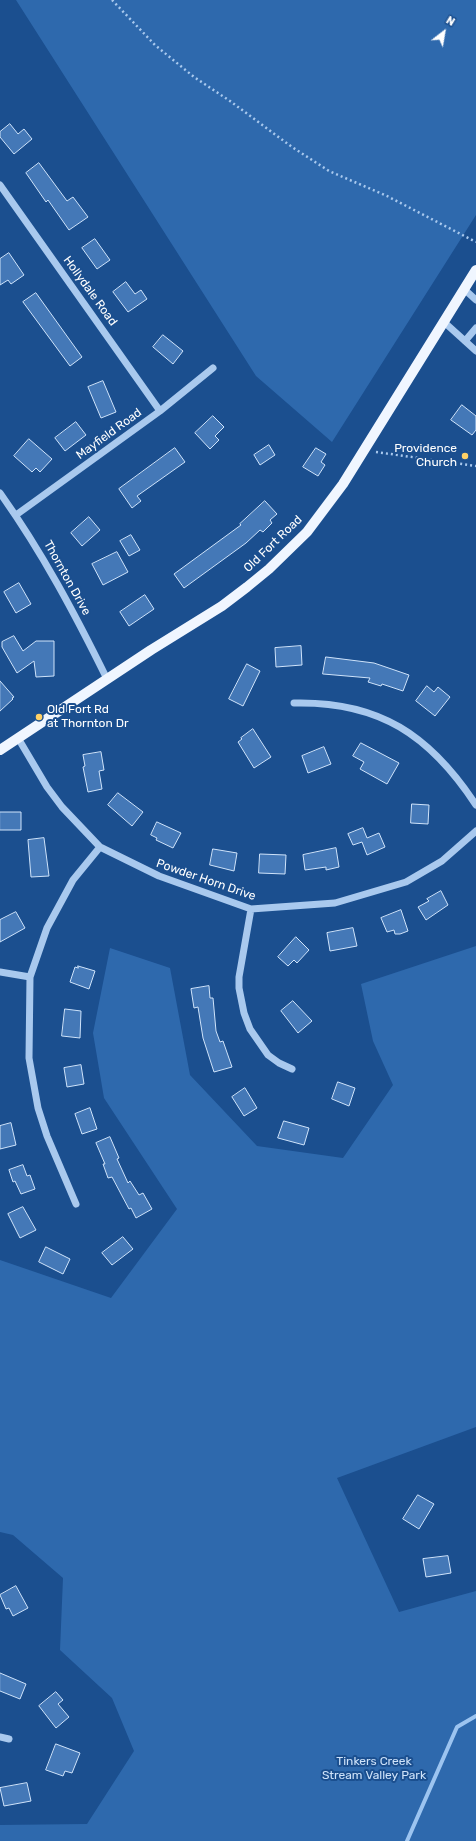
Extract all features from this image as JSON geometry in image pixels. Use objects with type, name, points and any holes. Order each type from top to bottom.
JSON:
[{"type":"main road","name":"Old Fort Road","points":[[0,750],[151,650],[222,606],[269,569],[312,526],[343,484],[476,270]]},
{"type":"street","name":"Hollydale Road","points":[[0,185],[160,411]]},
{"type":"street","points":[[464,289],[476,300]]},
{"type":"street","points":[[444,322],[476,352]]},
{"type":"street","points":[[465,341],[476,328]]},
{"type":"street","name":"Mayfield Road","points":[[16,514],[160,411],[213,368]]},
{"type":"street","name":"Thornton Drive","points":[[0,493],[16,514],[54,576],[107,679]]},
{"type":"street","points":[[294,703],[321,702],[345,705],[384,717],[401,727],[437,756],[451,770],[476,805]]},
{"type":"street","name":"Powder Horn Drive","points":[[18,738],[47,788],[62,807],[100,847],[159,876],[251,909],[335,903],[406,882],[442,861],[476,831]]},
{"type":"street","points":[[76,1204],[52,1149],[38,1108],[29,1058],[30,977],[47,928],[73,880],[100,847]]},
{"type":"street","points":[[251,909],[239,977],[239,988],[244,1012],[250,1029],[268,1055],[279,1063],[292,1069]]},
{"type":"street","points":[[0,972],[30,977]]},
{"type":"street","points":[[0,1737],[9,1739]]},
{"type":"path","points":[[112,0],[155,45],[194,77],[328,171],[387,196],[476,242]]},
{"type":"path","points":[[363,451],[476,466]]},
{"type":"green space","points":[[16,0],[476,0],[476,215],[332,442],[256,376]]},
{"type":"green space","name":"Tinkers Creek Stream Valley Park","points":[[476,946],[476,1427],[337,1478],[399,1612],[476,1591],[476,1841],[0,1841],[0,1825],[87,1824],[134,1751],[112,1698],[60,1650],[63,1578],[13,1535],[0,1532],[0,1260],[111,1298],[177,1209],[104,1098],[93,1033],[110,948],[170,968],[190,1075],[257,1146],[343,1158],[393,1085],[373,1041],[361,984]]},
{"type":"building","points":[[10,124],[18,134],[24,129],[32,139],[14,154],[0,137],[0,132]]},
{"type":"building","points":[[39,163],[67,201],[73,197],[88,217],[69,230],[48,200],[46,202],[26,173]]},
{"type":"building","points":[[95,239],[110,260],[97,269],[82,248]]},
{"type":"building","points":[[9,253],[24,275],[11,284],[8,280],[0,285],[0,259]]},
{"type":"building","points":[[126,282],[135,294],[141,290],[147,299],[128,312],[113,292]]},
{"type":"building","points":[[36,293],[82,357],[70,366],[23,302]]},
{"type":"building","points":[[163,335],[183,351],[173,364],[153,347]]},
{"type":"building","points":[[103,381],[116,412],[101,418],[88,387]]},
{"type":"building","points":[[462,405],[476,416],[476,430],[472,435],[451,420]]},
{"type":"building","points":[[213,416],[224,427],[215,436],[219,440],[210,449],[195,433]]},
{"type":"building","points":[[76,422],[86,435],[65,451],[55,438]]},
{"type":"building","points":[[29,439],[52,459],[40,472],[36,468],[32,472],[14,456]]},
{"type":"building","points":[[269,445],[275,455],[260,465],[254,455]]},
{"type":"building","points":[[175,448],[185,462],[137,496],[141,501],[132,508],[119,489]]},
{"type":"building","points":[[316,448],[326,454],[321,462],[325,465],[318,476],[303,467]]},
{"type":"building","points":[[265,501],[277,514],[270,520],[272,523],[263,532],[260,530],[246,543],[184,588],[174,574],[241,525],[240,524]]},
{"type":"building","points":[[89,517],[100,530],[82,546],[71,533]]},
{"type":"building","points":[[131,535],[140,550],[129,556],[120,541]]},
{"type":"building","points":[[117,552],[128,572],[103,585],[92,564]]},
{"type":"building","points":[[19,583],[31,604],[16,613],[4,592]]},
{"type":"building","points":[[145,595],[154,609],[129,626],[120,612]]},
{"type":"building","points":[[14,636],[23,651],[36,641],[54,641],[54,676],[36,677],[34,661],[17,673],[2,647],[2,642]]},
{"type":"building","points":[[301,646],[302,665],[276,667],[275,648]]},
{"type":"building","points":[[326,657],[374,663],[409,675],[403,691],[382,684],[381,686],[368,682],[370,678],[323,674]]},
{"type":"building","points":[[247,664],[260,671],[243,706],[229,699]]},
{"type":"building","points":[[0,681],[14,697],[0,711]]},
{"type":"building","points":[[427,686],[434,692],[438,687],[450,697],[435,716],[416,701]]},
{"type":"building","points":[[253,729],[271,757],[254,768],[238,742]]},
{"type":"building","points":[[361,743],[399,763],[387,784],[360,769],[364,762],[353,756]]},
{"type":"building","points":[[324,747],[331,764],[308,773],[302,756]]},
{"type":"building","points":[[101,752],[104,770],[99,771],[102,789],[88,792],[83,767],[85,766],[83,755]]},
{"type":"building","points":[[118,793],[143,812],[132,826],[108,805]]},
{"type":"building","points":[[412,804],[429,805],[428,824],[411,823]]},
{"type":"building","points":[[0,812],[21,812],[21,830],[0,830]]},
{"type":"building","points":[[157,822],[181,833],[173,848],[156,840],[157,838],[151,835]]},
{"type":"building","points":[[363,828],[367,838],[379,833],[385,847],[367,855],[362,842],[353,845],[348,834]]},
{"type":"building","points":[[44,838],[49,876],[31,877],[28,840]]},
{"type":"building","points":[[336,848],[339,867],[326,870],[326,867],[305,870],[303,855]]},
{"type":"building","points":[[213,849],[237,853],[234,871],[210,865]]},
{"type":"building","points":[[260,854],[286,855],[285,874],[259,873]]},
{"type":"building","points":[[441,891],[448,905],[426,920],[418,907],[429,901],[427,899]]},
{"type":"building","points":[[401,910],[408,931],[400,934],[395,934],[394,930],[387,932],[381,918]]},
{"type":"building","points":[[16,912],[25,928],[0,942],[0,920]]},
{"type":"building","points":[[353,928],[357,946],[330,951],[327,933]]},
{"type":"building","points":[[296,937],[309,950],[297,963],[294,960],[288,966],[278,957]]},
{"type":"building","points":[[78,966],[95,971],[89,989],[70,982],[75,967],[78,968]]},
{"type":"building","points":[[209,986],[210,998],[213,998],[216,1031],[220,1042],[223,1041],[232,1067],[214,1072],[203,1038],[198,1007],[194,1008],[191,989]]},
{"type":"building","points":[[293,1001],[312,1021],[298,1033],[281,1011]]},
{"type":"building","points":[[65,1009],[81,1011],[80,1038],[62,1036]]},
{"type":"building","points":[[81,1065],[84,1084],[67,1087],[64,1068]]},
{"type":"building","points":[[338,1082],[355,1088],[349,1106],[332,1099]]},
{"type":"building","points":[[245,1088],[257,1108],[244,1116],[232,1097]]},
{"type":"building","points":[[90,1108],[97,1129],[82,1134],[75,1114]]},
{"type":"building","points":[[284,1121],[309,1128],[304,1145],[278,1138]]},
{"type":"building","points":[[11,1123],[16,1145],[0,1149],[0,1126]]},
{"type":"building","points":[[110,1137],[119,1158],[117,1159],[128,1183],[130,1181],[139,1195],[143,1193],[152,1209],[136,1218],[131,1208],[129,1209],[112,1177],[108,1178],[103,1164],[105,1164],[96,1143]]},
{"type":"building","points":[[23,1165],[27,1176],[30,1175],[35,1189],[21,1194],[15,1181],[13,1182],[9,1170]]},
{"type":"building","points":[[23,1207],[36,1230],[20,1238],[8,1214]]},
{"type":"building","points":[[123,1237],[133,1249],[112,1265],[102,1253]]},
{"type":"building","points":[[46,1247],[70,1259],[63,1274],[39,1262]]},
{"type":"building","points":[[418,1495],[434,1504],[419,1529],[403,1519]]},
{"type":"building","points":[[448,1556],[451,1573],[426,1577],[423,1559]]},
{"type":"building","points":[[16,1586],[28,1608],[13,1616],[9,1608],[6,1609],[0,1595]]},
{"type":"building","points":[[0,1673],[26,1684],[20,1699],[0,1691]]},
{"type":"building","points":[[56,1692],[63,1700],[58,1704],[69,1717],[56,1728],[39,1706]]},
{"type":"building","points":[[56,1744],[80,1753],[72,1773],[65,1771],[63,1776],[46,1770]]},
{"type":"building","points":[[27,1783],[31,1801],[4,1806],[0,1788]]},
{"type":"waterway","points":[[407,1841],[457,1727],[476,1716]]},
{"type":"place","name":"Providence Church","points":[[465,456]]},
{"type":"place","name":"Old Fort Rd at Thornton Dr","points":[[39,717]]}]
